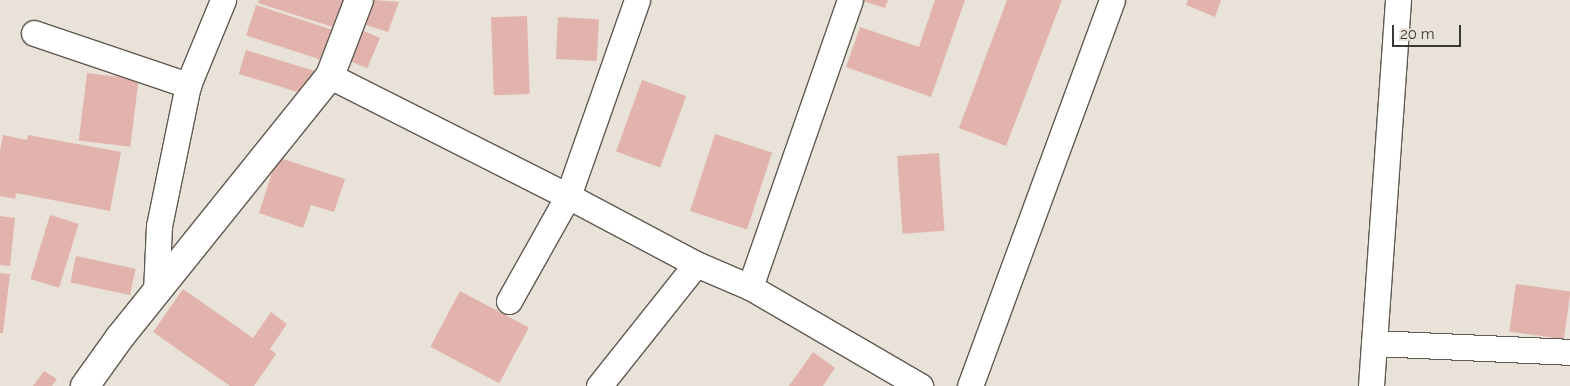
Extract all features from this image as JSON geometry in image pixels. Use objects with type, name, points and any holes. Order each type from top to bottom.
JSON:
[{"type":"street","points":[[156,292],[159,226],[188,85],[223,0]]},
{"type":"street","points":[[85,386],[156,292],[330,76],[359,0]]},
{"type":"street","points":[[509,300],[568,196],[636,0]]},
{"type":"street","points":[[750,287],[850,0]]},
{"type":"street","points":[[970,386],[1112,0]]},
{"type":"street","points":[[1371,386],[1398,0]]},
{"type":"street","points":[[34,33],[188,85]]},
{"type":"street","points":[[330,76],[568,196],[696,264],[750,287],[920,386]]},
{"type":"street","points":[[599,386],[696,264]]},
{"type":"street","points":[[1374,343],[1570,352]]},
{"type":"building","points":[[259,0],[351,0],[342,30],[258,3]]},
{"type":"building","points":[[374,0],[399,2],[388,32],[366,25]]},
{"type":"building","points":[[860,0],[888,0],[885,8]]},
{"type":"building","points":[[935,0],[965,0],[931,97],[846,67],[860,27],[919,47]]},
{"type":"building","points":[[1007,0],[1062,0],[1006,146],[959,128]]},
{"type":"building","points":[[1188,0],[1221,0],[1215,17],[1186,5]]},
{"type":"building","points":[[256,5],[337,31],[327,62],[246,35]]},
{"type":"building","points":[[527,16],[530,94],[494,95],[491,17]]},
{"type":"building","points":[[558,17],[599,19],[597,61],[556,59]]},
{"type":"building","points":[[359,29],[380,38],[367,68],[346,59]]},
{"type":"building","points":[[246,50],[315,71],[308,95],[239,74]]},
{"type":"building","points":[[87,73],[139,79],[130,147],[79,140]]},
{"type":"building","points":[[642,80],[686,96],[660,167],[616,151]]},
{"type":"building","points":[[715,134],[772,153],[747,230],[690,211]]},
{"type":"building","points":[[3,135],[27,140],[28,135],[121,152],[110,211],[16,193],[15,199],[0,196],[0,150]]},
{"type":"building","points":[[939,153],[944,231],[903,234],[897,156]]},
{"type":"building","points":[[277,157],[345,179],[334,212],[311,205],[303,228],[259,213]]},
{"type":"building","points":[[50,215],[79,224],[59,288],[30,279]]},
{"type":"building","points":[[0,216],[15,218],[10,266],[0,265]]},
{"type":"building","points":[[76,256],[136,269],[130,295],[70,282]]},
{"type":"building","points":[[0,273],[10,274],[3,333],[0,333]]},
{"type":"building","points":[[1516,284],[1570,292],[1564,339],[1509,332]]},
{"type":"building","points":[[183,289],[253,338],[271,312],[287,324],[270,349],[276,354],[254,386],[230,386],[153,332]]},
{"type":"building","points":[[460,291],[529,328],[499,383],[430,347]]},
{"type":"building","points":[[813,352],[835,368],[823,386],[789,386]]},
{"type":"building","points":[[44,371],[57,379],[52,386],[33,386]]}]
